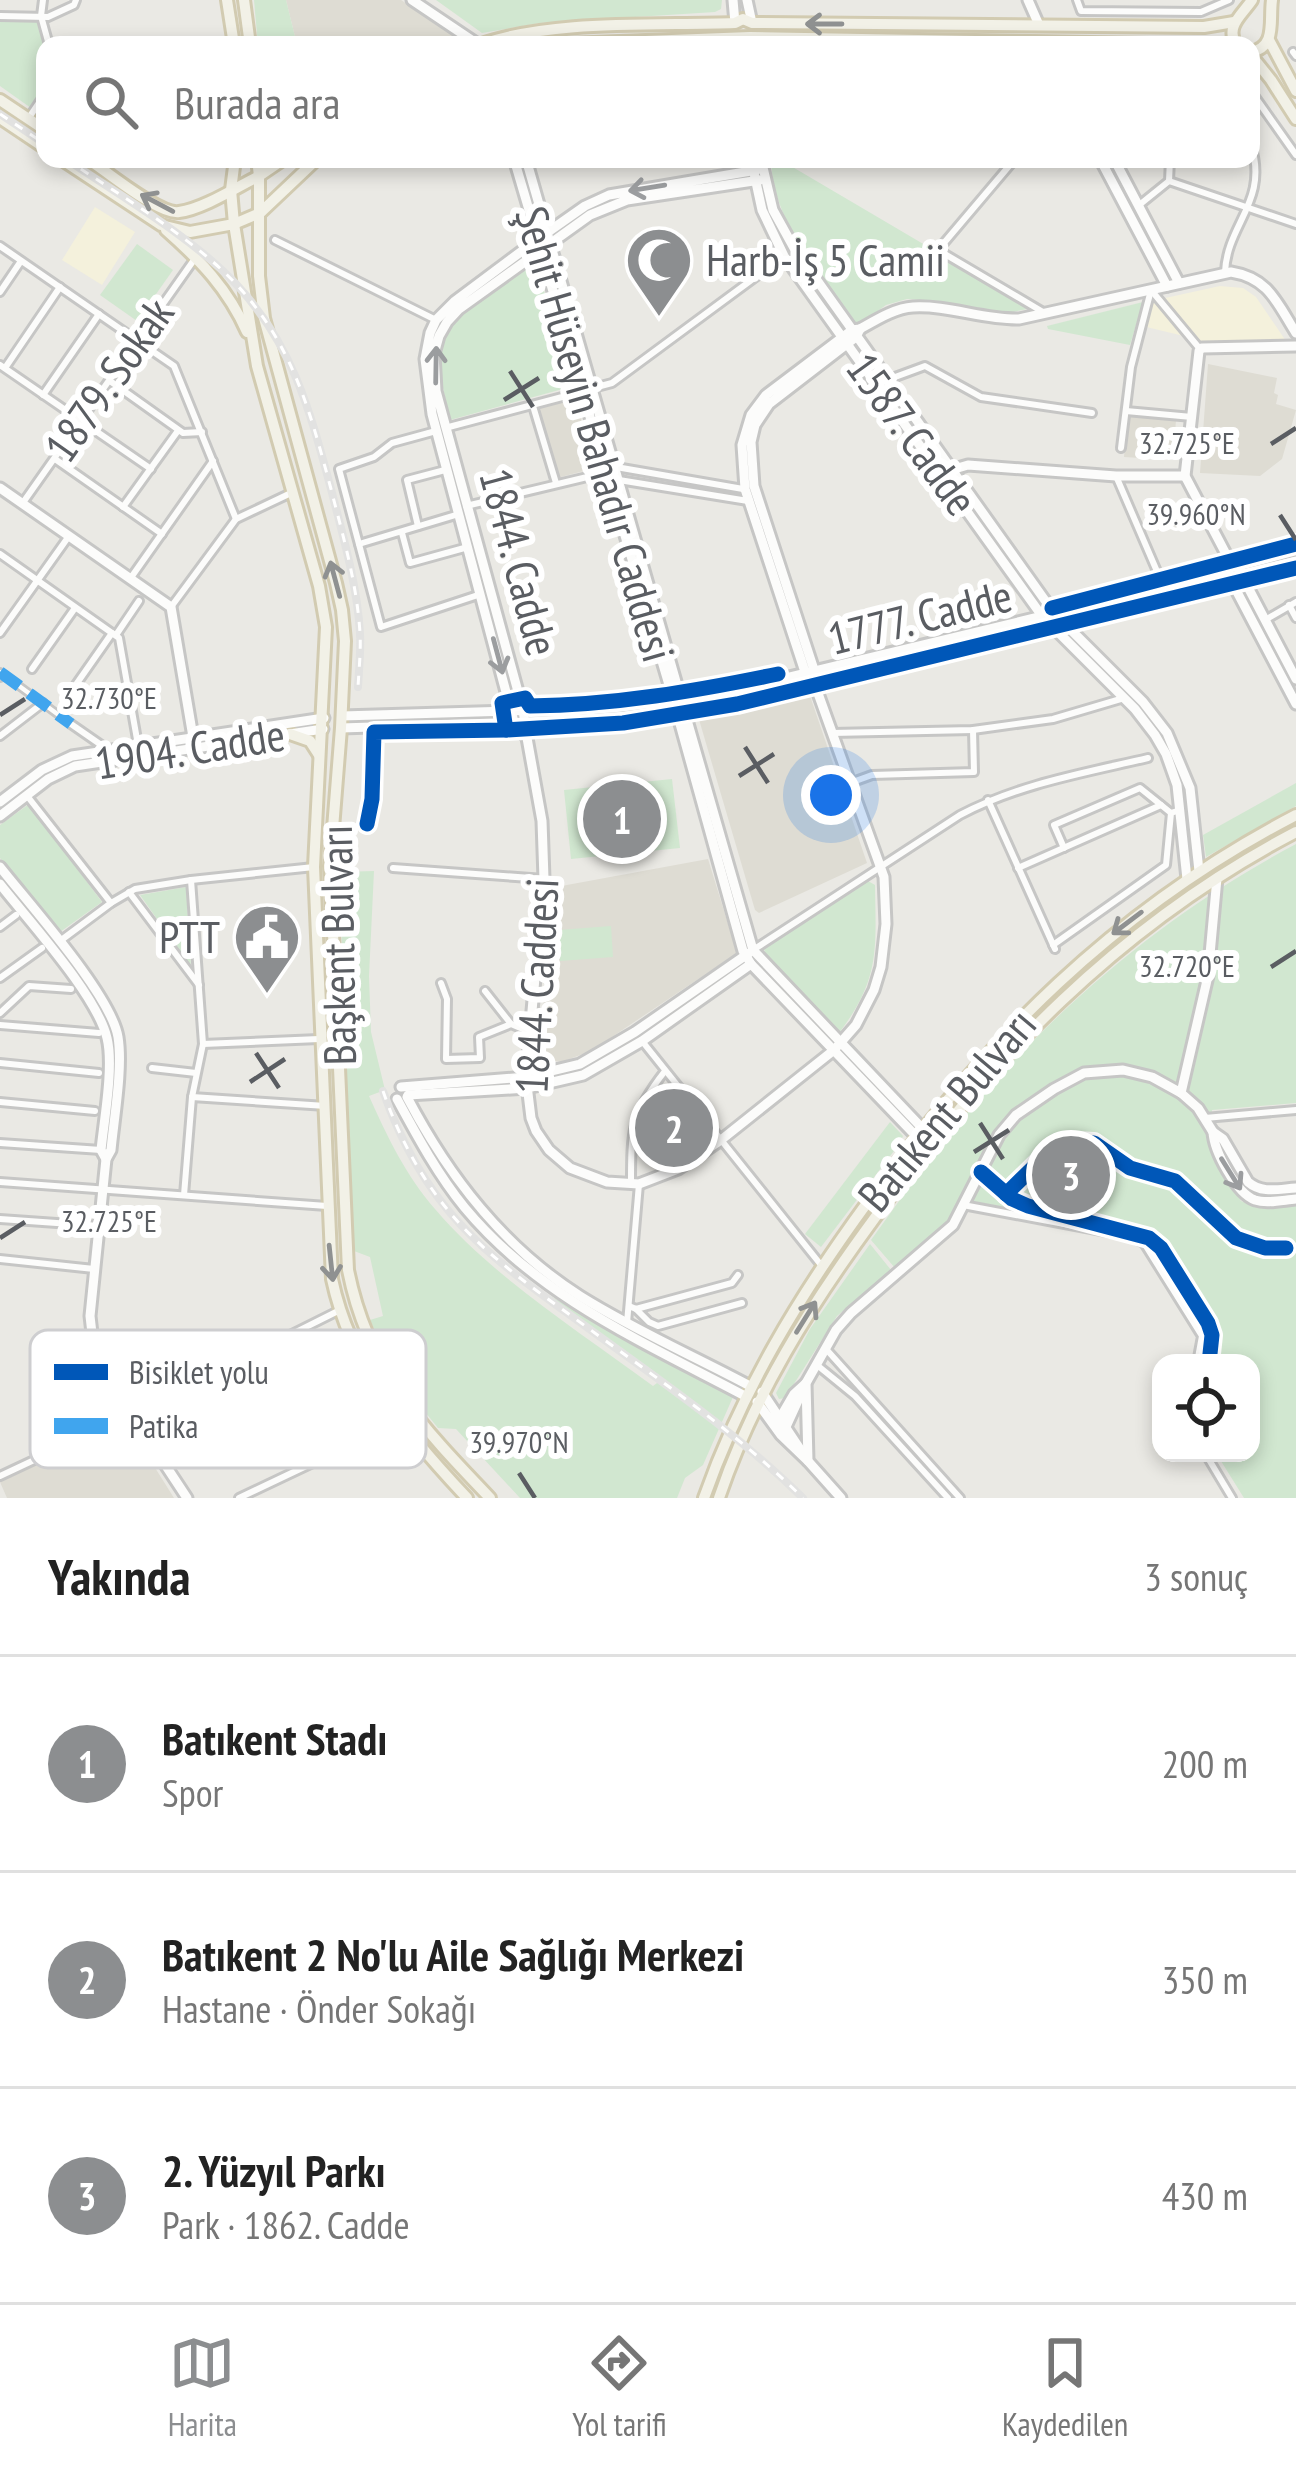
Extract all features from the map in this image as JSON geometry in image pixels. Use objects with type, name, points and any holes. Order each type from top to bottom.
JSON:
[{"type":"main road","points":[[227,0],[233,36]]},
{"type":"main road","points":[[244,0],[249,36]]},
{"type":"main road","points":[[1233,36],[1237,19],[1252,0]]},
{"type":"main road","points":[[1260,51],[1270,33],[1273,0]]},
{"type":"main road","points":[[791,36],[1039,25],[1204,26],[1256,14],[1267,21],[1296,91]]},
{"type":"main road","points":[[508,36],[553,29],[735,23],[734,32],[742,36]]},
{"type":"main road","points":[[1260,65],[1296,118]]},
{"type":"main road","points":[[0,100],[36,124]]},
{"type":"main road","points":[[0,118],[6,128],[36,143]]},
{"type":"main road","points":[[75,168],[196,256],[227,293],[253,346]]},
{"type":"main road","points":[[102,168],[165,210],[182,212],[271,168]]},
{"type":"main road","points":[[231,190],[234,168]]},
{"type":"main road","points":[[258,168],[259,176]]},
{"type":"main road","points":[[158,224],[185,232],[234,224],[260,213],[308,168]]},
{"type":"main road","name":"Başkent Bulvarı","points":[[259,176],[264,318],[340,597],[344,630],[330,866],[348,1270],[364,1330]]},
{"type":"main road","name":"Başkent Bulvarı","points":[[231,190],[253,346],[326,619],[314,867],[332,1279],[348,1330]]},
{"type":"main road","points":[[202,203],[213,215],[210,229]]},
{"type":"main road","points":[[324,724],[341,722]]},
{"type":"main road","points":[[290,734],[310,741],[321,760]]},
{"type":"main road","name":"Batıkent Bulvarı","points":[[719,1498],[754,1394],[790,1314],[919,1132],[980,1061],[1071,969],[1187,879],[1194,863],[1296,815]]},
{"type":"main road","name":"Batıkent Bulvarı","points":[[704,1498],[725,1441],[832,1276],[920,1155],[991,1071],[1081,980],[1129,940],[1217,878],[1296,832]]},
{"type":"main road","name":"Başkent Bulvarı","points":[[426,1429],[490,1498]]},
{"type":"main road","name":"Başkent Bulvarı","points":[[426,1451],[467,1498]]},
{"type":"street","points":[[44,0],[40,16],[47,36]]},
{"type":"street","points":[[412,0],[466,36]]},
{"type":"street","points":[[733,0],[735,23]]},
{"type":"street","points":[[746,36],[747,0]]},
{"type":"street","points":[[1028,0],[1039,25]]},
{"type":"street","points":[[1077,0],[1081,11],[1152,12],[1201,12],[1227,0],[1237,19]]},
{"type":"street","points":[[1149,0],[1152,12]]},
{"type":"street","points":[[0,16],[58,14],[75,2]]},
{"type":"street","points":[[1260,105],[1296,155]]},
{"type":"street","points":[[28,119],[36,107]]},
{"type":"street","name":"Şehit Hüseyin Bahadır Caddesi","points":[[517,168],[620,480],[752,957],[919,1132]]},
{"type":"street","name":"Şehit Hüseyin Bahadır Caddesi","points":[[528,168],[544,241]]},
{"type":"street","points":[[1007,168],[938,250],[1046,314]]},
{"type":"street","points":[[1105,168],[1173,285]]},
{"type":"street","points":[[1119,168],[1173,285]]},
{"type":"street","points":[[1138,206],[1169,181],[1170,168]]},
{"type":"street","points":[[1226,272],[1226,254],[1249,209],[1256,168]]},
{"type":"street","name":"1844. Cadde","points":[[527,738],[447,470],[434,370],[442,329],[459,309],[585,206],[609,195],[758,170]]},
{"type":"street","name":"1587. Cadde","points":[[758,170],[765,218],[784,256],[887,380],[947,474]]},
{"type":"street","name":"1587. Cadde","points":[[758,170],[788,240],[947,474],[1051,618],[1149,726],[1177,785],[1176,812],[1194,863]]},
{"type":"street","points":[[1169,181],[1296,224]]},
{"type":"street","points":[[274,240],[436,320]]},
{"type":"street","name":"1844. Cadde","points":[[518,716],[426,387],[425,359],[436,320],[544,241]]},
{"type":"street","points":[[0,246],[175,366],[236,520]]},
{"type":"street","name":"1879. Sokak","points":[[22,504],[196,256]]},
{"type":"street","points":[[481,594],[381,627],[339,469],[380,453],[394,442],[612,383],[784,256]]},
{"type":"street","points":[[0,292],[21,261]]},
{"type":"street","points":[[635,1184],[678,1169],[721,1140],[837,1047],[863,1015],[880,967],[886,910],[881,866],[751,494],[742,446],[756,408],[772,390],[852,335],[911,307],[1006,319],[1226,272],[1244,274],[1263,284],[1296,333]]},
{"type":"street","points":[[60,287],[2,366],[151,469]]},
{"type":"street","points":[[1151,290],[1200,349],[1185,476],[1296,704]]},
{"type":"street","points":[[1121,448],[1131,367],[1151,290]]},
{"type":"street","points":[[44,395],[99,314]]},
{"type":"street","points":[[1200,349],[1296,346]]},
{"type":"street","points":[[887,380],[925,366],[982,397],[1092,413]]},
{"type":"street","points":[[110,381],[178,430],[188,435],[202,433]]},
{"type":"street","name":"Şehit Hüseyin Bahadır Caddesi","points":[[588,390],[604,473],[679,705]]},
{"type":"street","points":[[533,404],[556,483]]},
{"type":"street","points":[[1126,411],[1192,416]]},
{"type":"street","points":[[123,507],[178,430]]},
{"type":"street","points":[[55,459],[162,535]]},
{"type":"street","points":[[130,579],[213,461]]},
{"type":"street","points":[[947,474],[968,465],[1185,476]]},
{"type":"street","points":[[359,544],[461,509],[616,467],[751,494]]},
{"type":"street","points":[[418,526],[407,480],[447,470]]},
{"type":"street","points":[[604,473],[620,480],[751,494]]},
{"type":"street","points":[[1116,476],[1163,586]]},
{"type":"street","points":[[0,488],[171,607],[193,737]]},
{"type":"street","points":[[171,607],[236,520],[293,492]]},
{"type":"street","points":[[401,531],[410,563],[468,547]]},
{"type":"street","points":[[0,633],[69,536]]},
{"type":"street","name":"1777. Cadde","points":[[341,722],[369,715],[591,720],[679,705],[812,678],[1233,572],[1296,548]]},
{"type":"street","points":[[0,554],[120,641],[138,745]]},
{"type":"street","name":"1777. Cadde","points":[[1051,618],[1163,586],[1296,561]]},
{"type":"street","points":[[1233,572],[1296,679]]},
{"type":"street","points":[[68,696],[139,602]]},
{"type":"street","points":[[1265,620],[1292,603],[1296,618]]},
{"type":"street","points":[[32,669],[76,607]]},
{"type":"street","name":"1587. Cadde","points":[[1051,618],[1143,702],[1167,733],[1190,788],[1194,863]]},
{"type":"street","points":[[1,675],[107,749]]},
{"type":"street","points":[[343,695],[369,715]]},
{"type":"street","points":[[832,733],[973,730],[1053,719],[1124,698]]},
{"type":"street","points":[[0,736],[43,703]]},
{"type":"street","name":"1777. Cadde","points":[[341,722],[518,716]]},
{"type":"street","name":"1904. Cadde","points":[[0,816],[48,779],[75,766],[290,734],[324,724]]},
{"type":"street","name":"1904. Cadde","points":[[0,802],[57,762],[107,749],[324,724]]},
{"type":"street","points":[[850,783],[872,775],[974,772],[973,730]]},
{"type":"street","name":"1844. Caddesi","points":[[527,738],[542,821],[544,879],[527,1083],[534,1127],[557,1158],[586,1176],[635,1184]]},
{"type":"street","points":[[403,1094],[583,1075],[642,1041],[752,957],[960,815],[1018,789],[1148,758]]},
{"type":"street","points":[[988,800],[1054,947],[1166,865],[1176,812],[1140,788],[1054,825],[1064,848]]},
{"type":"street","points":[[26,795],[110,903]]},
{"type":"street","points":[[1018,868],[1161,805]]},
{"type":"street","points":[[0,867],[90,982],[117,1033],[119,1051],[111,1150],[104,1154],[0,1143]]},
{"type":"street","points":[[58,942],[129,892],[190,880],[314,867]]},
{"type":"street","points":[[393,868],[544,879]]},
{"type":"street","points":[[1181,1093],[1208,976],[1217,878]]},
{"type":"street","points":[[184,1195],[192,1097],[203,1044],[190,880]]},
{"type":"street","points":[[0,884],[76,981],[106,1032],[103,1189],[92,1330]]},
{"type":"street","points":[[129,892],[199,985]]},
{"type":"street","points":[[0,927],[16,915]]},
{"type":"street","points":[[0,978],[42,947]]},
{"type":"street","points":[[527,1083],[595,1057],[752,957]]},
{"type":"street","points":[[441,983],[448,999],[446,1059],[480,1058],[478,1037],[511,1024]]},
{"type":"street","points":[[0,1013],[29,986],[71,988]]},
{"type":"street","points":[[484,991],[511,1024],[530,1032]]},
{"type":"street","points":[[0,1025],[99,1033]]},
{"type":"street","points":[[203,1044],[323,1039]]},
{"type":"street","points":[[642,1041],[821,1265]]},
{"type":"street","points":[[0,1063],[99,1073]]},
{"type":"street","points":[[152,1068],[196,1073]]},
{"type":"street","points":[[780,1427],[842,1322],[947,1231],[1007,1124],[1075,1077],[1101,1070],[1152,1077],[1181,1093],[1205,1118],[1248,1182],[1263,1190],[1296,1188]]},
{"type":"street","points":[[627,1323],[633,1308],[632,1141],[645,1096],[665,1071]]},
{"type":"street","points":[[403,1094],[417,1136],[455,1195],[525,1268],[591,1314],[754,1394]]},
{"type":"street","points":[[403,1094],[440,1157],[494,1226],[559,1282],[754,1394],[841,1498]]},
{"type":"street","points":[[192,1097],[326,1106]]},
{"type":"street","points":[[0,1102],[95,1112]]},
{"type":"street","points":[[1205,1118],[1296,1110]]},
{"type":"street","points":[[1213,1132],[1214,1145],[1246,1195],[1263,1202],[1296,1199]]},
{"type":"street","points":[[0,1182],[327,1206]]},
{"type":"street","points":[[963,1205],[1129,1236],[1144,1243],[1199,1329],[1199,1354]]},
{"type":"street","points":[[0,1219],[99,1226]]},
{"type":"street","points":[[0,1259],[94,1269]]},
{"type":"street","points":[[633,1308],[732,1283],[738,1274]]},
{"type":"street","points":[[633,1308],[658,1326],[742,1303]]},
{"type":"street","points":[[300,1330],[340,1310]]},
{"type":"street","points":[[826,1348],[960,1498]]},
{"type":"street","points":[[817,1365],[855,1396],[948,1498]]},
{"type":"street","points":[[806,1383],[808,1461]]},
{"type":"street","points":[[0,1476],[30,1462]]},
{"type":"street","points":[[1210,1462],[1232,1498]]},
{"type":"street","points":[[167,1468],[187,1498]]},
{"type":"street","points":[[239,1498],[303,1468]]},
{"type":"shaded area","points":[[286,0],[401,0],[455,36],[295,36]]},
{"type":"shaded area","points":[[95,207],[135,232],[102,285],[62,260]]},
{"type":"shaded area","points":[[1220,286],[1243,288],[1256,297],[1290,347],[1198,350],[1188,337],[1138,325],[1130,312],[1147,302]]},
{"type":"shaded area","points":[[1208,364],[1277,378],[1276,404],[1296,410],[1282,459],[1260,476],[1200,473]]},
{"type":"shaded area","points":[[575,398],[595,468],[557,478],[539,412],[542,406]]},
{"type":"shaded area","points":[[1127,416],[1176,420],[1173,460],[1124,457]]},
{"type":"shaded area","points":[[808,690],[867,863],[759,913],[698,716]]},
{"type":"shaded area","points":[[708,859],[737,953],[591,1051],[564,1061],[537,1062],[556,887]]},
{"type":"shaded area","points":[[30,1468],[155,1468],[174,1498],[7,1498],[0,1482]]},
{"type":"green space","points":[[254,0],[286,0],[295,36],[257,36]]},
{"type":"green space","points":[[436,0],[722,0],[721,9],[715,12],[540,23],[482,33]]},
{"type":"green space","points":[[0,19],[35,21],[44,36],[36,36],[36,100],[31,108],[0,86]]},
{"type":"green space","points":[[772,168],[794,168],[1032,308],[1003,314],[907,299],[886,305],[856,327],[789,227]]},
{"type":"green space","points":[[137,244],[173,270],[137,321],[100,295]]},
{"type":"green space","points":[[536,261],[570,387],[450,420],[440,363],[450,329],[474,302]]},
{"type":"green space","points":[[1143,302],[1130,345],[1047,326]]},
{"type":"green space","points":[[672,779],[680,848],[571,859],[564,790]]},
{"type":"green space","points":[[1296,783],[1296,806],[1206,857],[1203,835]]},
{"type":"green space","points":[[29,804],[102,902],[60,932],[0,858],[0,825]]},
{"type":"green space","points":[[1296,844],[1296,1103],[1212,1110],[1212,1155],[1241,1201],[1259,1208],[1296,1206],[1296,1498],[1244,1498],[1222,1462],[1260,1462],[1260,1354],[1207,1354],[1207,1327],[1151,1243],[1130,1233],[962,1199],[935,1235],[895,1268],[871,1240],[962,1117],[1048,1026],[1164,927]]},
{"type":"green space","points":[[374,871],[371,1032],[385,1090],[369,1096],[425,1196],[484,1258],[653,1386],[661,1380],[659,1375],[541,1291],[733,1397],[703,1465],[685,1478],[677,1498],[520,1498],[456,1429],[438,1428],[426,1412],[426,1330],[375,1330],[370,1320],[383,1316],[370,1257],[354,1251],[341,872]]},
{"type":"green space","points":[[868,881],[875,885],[873,963],[862,996],[839,1033],[764,949]]},
{"type":"green space","points":[[186,887],[191,967],[140,895]]},
{"type":"green space","points":[[611,926],[613,957],[560,961],[558,930]]},
{"type":"green space","points":[[890,1122],[903,1136],[900,1143],[821,1247],[805,1234]]},
{"type":"green space","points":[[870,1244],[891,1270],[837,1316],[785,1398],[779,1399],[776,1393],[810,1329]]},
{"type":"railway","points":[[0,114],[36,138]]},
{"type":"railway","points":[[80,168],[218,266],[256,307],[286,355],[315,433],[349,560],[360,633],[358,687]]},
{"type":"railway","points":[[383,1091],[424,1178],[474,1239],[725,1430],[803,1498]]},
{"type":"marked path","points":[[0,672],[71,724]]},
{"type":"cycle path","points":[[1052,608],[1296,544]]},
{"type":"cycle path","points":[[367,824],[374,732],[623,723],[737,704],[1296,568]]},
{"type":"cycle path","points":[[506,730],[502,703],[525,698],[530,706],[593,703],[778,674]]},
{"type":"cycle path","points":[[1006,1194],[1046,1155],[1077,1142],[1094,1143],[1130,1168],[1175,1181],[1236,1238],[1265,1248],[1286,1248]]},
{"type":"cycle path","points":[[981,1172],[1012,1199],[1028,1206],[1149,1238],[1161,1248],[1208,1323],[1210,1354]]},
{"type":"place","name":"Harb-İş 5 Camii","points":[[659,319]]},
{"type":"place","name":"Batıkent Stadı","points":[[622,819]]},
{"type":"place","name":"PTT","points":[[267,996]]},
{"type":"place","name":"Batıkent 2 No'lu Aile Sağlığı Merkezi","points":[[674,1128]]},
{"type":"place","name":"2. Yüzyıl Parkı","points":[[1071,1175]]}]
